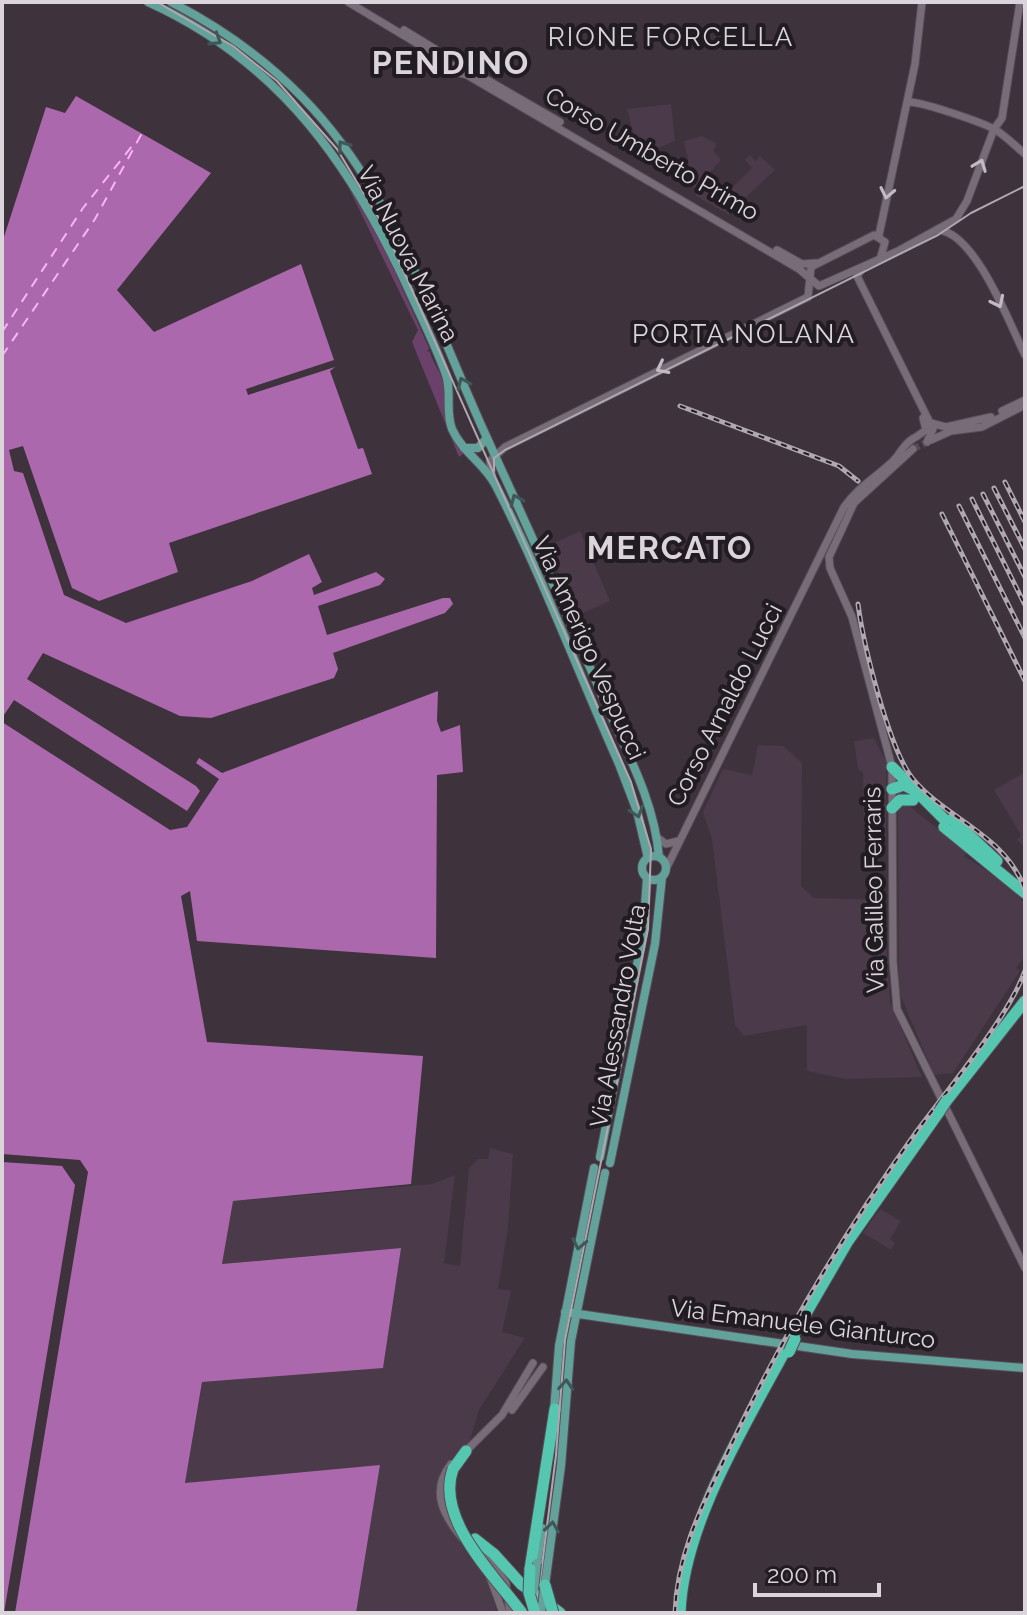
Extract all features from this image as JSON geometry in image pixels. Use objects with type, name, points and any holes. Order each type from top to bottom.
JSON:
[{"type":"highway","points":[[892,767],[914,795],[1025,885]]},
{"type":"highway","points":[[895,786],[914,795]]},
{"type":"highway","points":[[892,808],[900,800],[914,795]]},
{"type":"highway","points":[[997,865],[1025,893]]},
{"type":"highway","points":[[970,1074],[1025,1001]]},
{"type":"highway","points":[[682,1613],[693,1550],[744,1433],[793,1339],[860,1223],[958,1089],[1025,1009]]},
{"type":"highway","points":[[533,1613],[529,1593],[530,1569],[545,1456],[555,1409]]},
{"type":"highway","points":[[466,1451],[449,1481],[453,1515],[522,1613]]},
{"type":"highway","points":[[475,1539],[488,1559],[515,1579],[543,1607],[560,1613]]},
{"type":"highway","points":[[545,1585],[551,1613]]},
{"type":"main road","name":"Via Nuova Marina","points":[[148,2],[251,63],[285,96],[339,162],[385,240],[448,382],[450,424],[463,448],[477,462]]},
{"type":"main road","name":"Via Nuova Marina","points":[[171,2],[254,53],[295,90],[340,142],[390,224],[495,454]]},
{"type":"main road","points":[[348,2],[434,51]]},
{"type":"main road","points":[[357,2],[434,51],[447,64],[468,73]]},
{"type":"main road","points":[[879,257],[886,247],[879,235],[917,57],[922,2]]},
{"type":"main road","points":[[809,279],[819,286],[869,261],[898,251],[956,219],[967,201],[994,129],[1002,118],[1020,2]]},
{"type":"main road","name":"Corso Umberto Primo","points":[[468,73],[786,256],[802,264],[816,263]]},
{"type":"main road","name":"Corso Umberto Primo","points":[[468,73],[799,269],[809,279]]},
{"type":"main road","points":[[908,102],[923,102],[939,111],[994,129],[1025,154]]},
{"type":"main road","points":[[939,230],[947,232],[968,250],[1025,355]]},
{"type":"main road","points":[[496,486],[489,465],[495,454],[505,447],[808,297],[810,269],[816,263],[872,235],[879,235]]},
{"type":"main road","points":[[869,261],[857,276],[931,423],[933,433],[926,442],[951,431],[981,424],[1025,403]]},
{"type":"main road","points":[[833,280],[849,276],[856,285],[925,422],[926,431],[903,446],[893,465]]},
{"type":"main road","points":[[931,423],[942,427],[981,424]]},
{"type":"main road","points":[[463,448],[475,449],[488,441],[505,447]]},
{"type":"main road","points":[[893,465],[913,449]]},
{"type":"main road","name":"Via Amerigo Vespucci","points":[[495,454],[636,774],[658,838],[660,857]]},
{"type":"main road","name":"Via Amerigo Vespucci","points":[[477,462],[496,486],[619,764],[637,811],[648,858],[642,869],[647,878]]},
{"type":"main road","name":"Corso Arnaldo Lucci","points":[[664,873],[811,577],[824,565],[849,510],[871,484],[893,465]]},
{"type":"main road","name":"Via Galileo Ferraris","points":[[824,565],[839,585],[852,617],[892,767],[895,786],[892,808],[893,961],[897,1009],[1025,1268]]},
{"type":"main road","points":[[658,838],[668,844],[680,839]]},
{"type":"main road","points":[[648,858],[674,851]]},
{"type":"main road","points":[[647,878],[664,873],[660,857]]},
{"type":"main road","name":"Via Alessandro Volta","points":[[542,1564],[558,1490],[569,1352],[655,944],[664,873]]},
{"type":"main road","name":"Via Alessandro Volta","points":[[542,1564],[565,1312],[594,1168],[600,1157],[643,934],[647,878]]},
{"type":"main road","points":[[600,1157],[610,1163]]},
{"type":"main road","points":[[594,1168],[605,1173]]},
{"type":"main road","name":"Via Emanuele Gianturco","points":[[565,1312],[852,1354],[1025,1368]]},
{"type":"main road","points":[[475,1539],[457,1515],[453,1493],[457,1471],[514,1403],[536,1364]]},
{"type":"main road","points":[[510,1613],[509,1592],[500,1573],[445,1516],[440,1494],[441,1480],[448,1468],[514,1403],[536,1364]]},
{"type":"main road","points":[[514,1403],[536,1364]]},
{"type":"main road","points":[[488,1559],[503,1613]]},
{"type":"main road","points":[[533,1613],[542,1564]]},
{"type":"main road","points":[[542,1564],[545,1585],[543,1607],[551,1613]]},
{"type":"shaded area","points":[[76,96],[211,173],[117,290],[154,332],[301,264],[334,360],[246,389],[248,395],[335,367],[330,371],[358,449],[363,448],[372,474],[169,543],[178,572],[99,601],[72,588],[23,446],[9,450],[14,471],[23,473],[64,595],[126,623],[252,581],[309,554],[322,582],[312,588],[314,595],[376,572],[385,579],[380,585],[318,606],[327,635],[443,598],[450,598],[453,604],[445,613],[333,653],[338,669],[334,678],[211,718],[180,716],[43,653],[27,679],[196,786],[200,791],[187,811],[14,700],[2,718],[2,243],[46,107],[65,113]]},
{"type":"shaded area","points":[[671,104],[675,141],[649,152],[647,146],[637,147],[627,109]]},
{"type":"shaded area","points":[[702,136],[717,144],[713,150],[721,160],[706,177],[727,193],[752,168],[745,160],[750,155],[755,161],[760,156],[775,170],[728,214],[696,196],[684,141]]},
{"type":"shaded area","points":[[344,178],[386,252],[429,348],[427,352],[430,351],[442,378],[450,435],[412,342],[418,330]]},
{"type":"shaded area","points":[[450,435],[464,453],[459,457]]},
{"type":"shaded area","points":[[580,531],[610,601],[576,616],[548,546]]},
{"type":"shaded area","points":[[438,691],[437,721],[441,732],[460,725],[463,772],[437,775],[436,958],[197,941],[190,891],[181,896],[207,1042],[423,1056],[411,1184],[233,1201],[222,1264],[401,1248],[383,1368],[202,1382],[185,1483],[380,1465],[356,1613],[2,1613],[2,722],[170,830],[187,827],[219,779],[196,763],[199,758],[222,773]]},
{"type":"shaded area","points":[[874,738],[886,761],[886,839],[864,839],[863,773],[858,769],[854,741]]},
{"type":"shaded area","points":[[758,745],[783,746],[802,763],[801,886],[814,898],[886,900],[890,1002],[922,1077],[845,1079],[807,1071],[807,1025],[744,1036],[735,1025],[712,839],[703,812],[723,769],[752,775]]},
{"type":"shaded area","points":[[1025,772],[1025,847],[1017,840],[1021,835],[994,790]]},
{"type":"shaded area","points":[[904,802],[967,852],[964,856],[1012,887],[1025,904],[1025,956],[1016,968],[1020,971],[953,1073],[934,1075],[899,992],[898,809]]},
{"type":"shaded area","points":[[490,1148],[513,1154],[508,1227],[498,1289],[511,1291],[502,1332],[525,1338],[479,1410],[469,1443],[450,1462],[439,1480],[437,1503],[445,1521],[486,1576],[497,1613],[356,1613],[380,1466],[185,1484],[202,1382],[383,1367],[400,1248],[222,1264],[232,1201],[432,1184],[455,1175],[444,1263],[460,1266],[469,1168],[478,1159],[488,1159]]},
{"type":"shaded area","points":[[880,1209],[901,1221],[890,1239],[895,1243],[891,1250],[863,1233]]},
{"type":"pier","points":[[2,1154],[80,1160],[88,1172],[15,1613],[4,1613],[75,1185],[62,1166],[2,1162]]},
{"type":"ferry route","points":[[2,356],[95,219],[142,133]]},
{"type":"ferry route","points":[[2,332],[83,208],[136,141]]},
{"type":"tunnel","points":[[913,449],[925,443]]},
{"type":"tram line","points":[[157,2],[233,46],[277,81],[337,149],[384,227],[631,782],[651,849],[648,929],[565,1340],[556,1455],[536,1613]]},
{"type":"tram line","points":[[494,471],[494,458],[505,450],[938,235],[971,213],[1025,186]]},
{"type":"railway","points":[[680,406],[839,466],[858,481]]},
{"type":"railway","points":[[1005,482],[1025,522]]},
{"type":"railway","points":[[994,488],[1025,549]]},
{"type":"railway","points":[[983,494],[1025,577]]},
{"type":"railway","points":[[972,499],[1025,605]]},
{"type":"railway","points":[[959,506],[1025,638]]},
{"type":"railway","points":[[942,514],[1025,681]]},
{"type":"railway","points":[[858,604],[878,695],[904,765],[927,793],[1004,855],[1025,890]]},
{"type":"railway","points":[[675,1613],[680,1571],[700,1512],[747,1411],[791,1328],[838,1248],[890,1170],[1005,1010],[1025,971]]},
{"type":"district","name":"RIONE FORCELLA","points":[[671,37]]},
{"type":"district","name":"PENDINO","points":[[451,63]]},
{"type":"district","name":"PORTA NOLANA","points":[[744,334]]},
{"type":"district","name":"MERCATO","points":[[670,548]]}]
